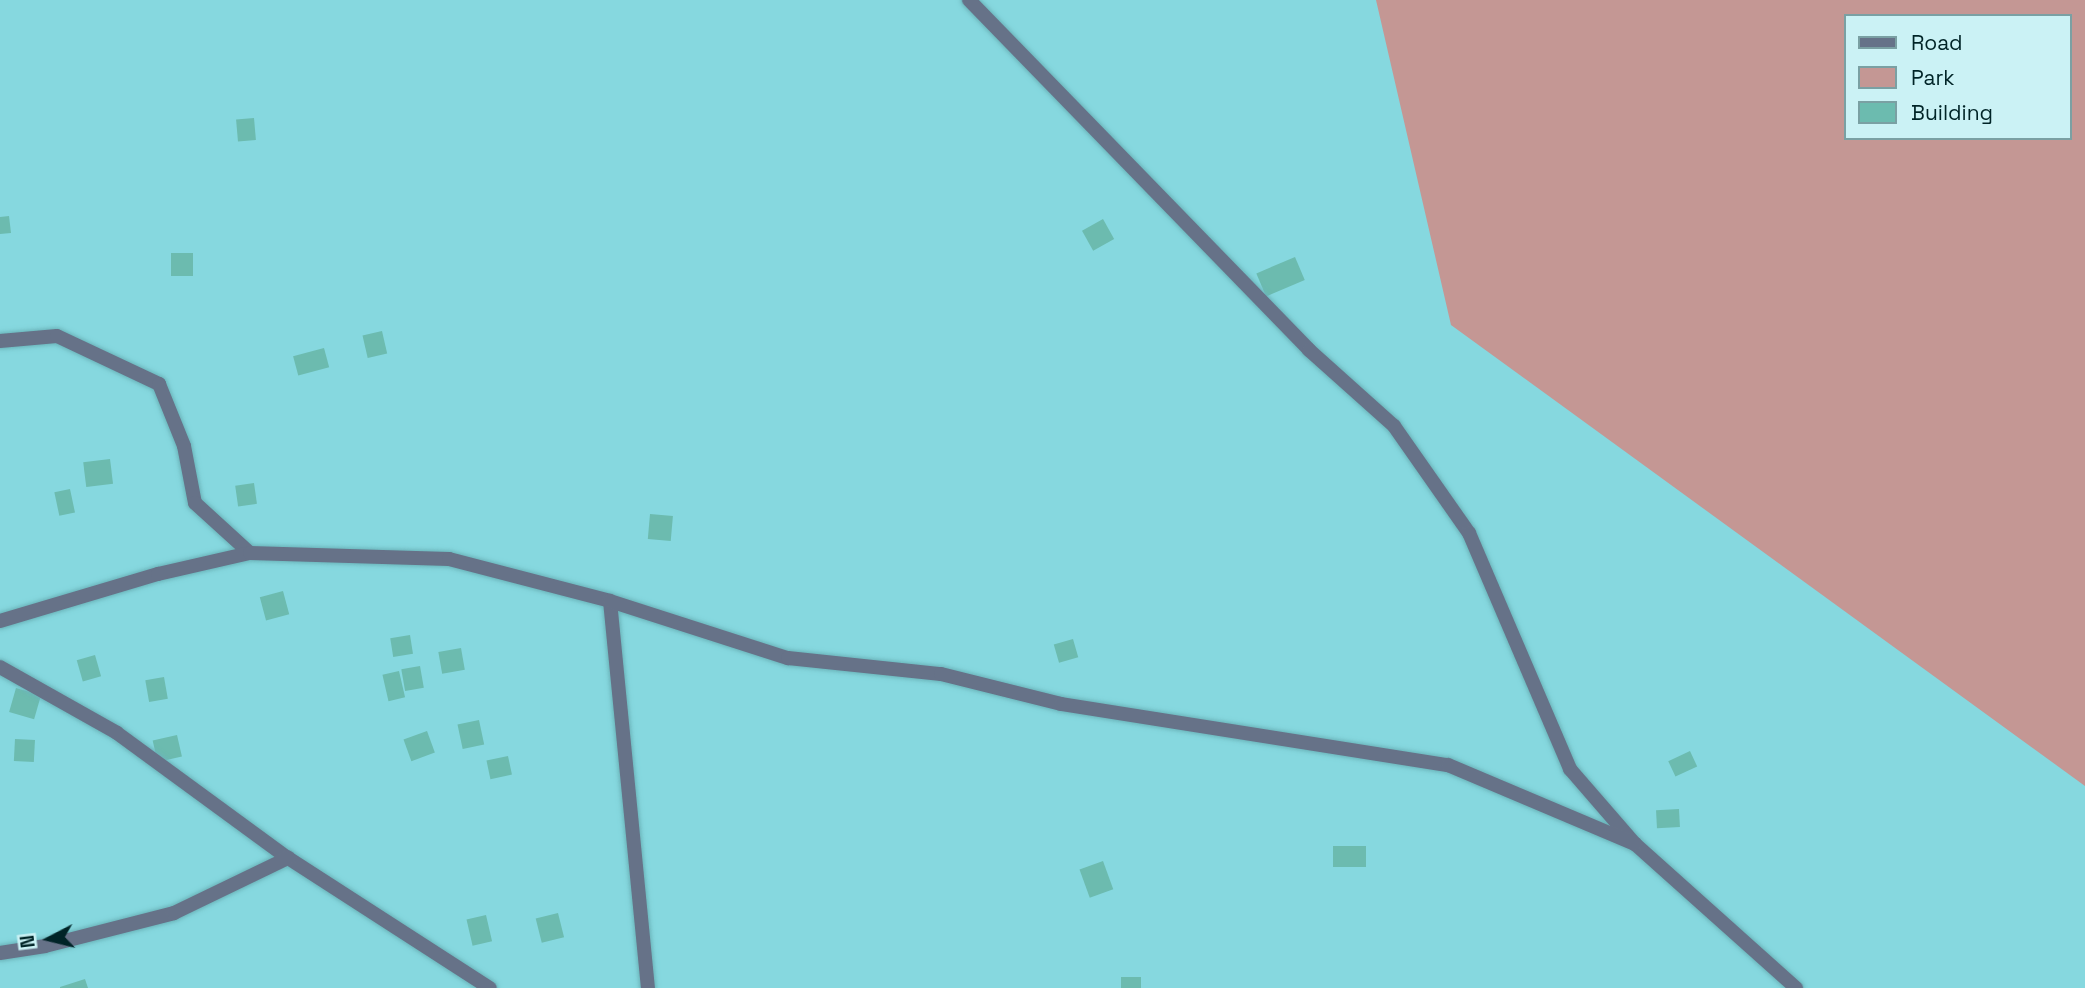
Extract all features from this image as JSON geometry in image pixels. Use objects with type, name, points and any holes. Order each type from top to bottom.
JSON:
[{"type":"street","points":[[969,0],[1299,340],[1394,426],[1469,533],[1570,769],[1635,844],[1796,988]]},
{"type":"street","points":[[0,341],[57,336],[159,384],[184,446],[195,503],[250,553]]},
{"type":"street","points":[[0,621],[158,575],[250,553],[449,559],[610,601],[788,658],[941,674],[1061,704],[1448,765],[1635,844]]},
{"type":"street","points":[[610,601],[648,988]]},
{"type":"street","points":[[0,667],[117,733],[288,858],[489,988]]},
{"type":"street","points":[[0,953],[45,946],[174,913],[288,858]]},
{"type":"green space","points":[[1376,0],[2085,0],[2085,786],[1451,325]]},
{"type":"building","points":[[254,118],[256,140],[238,141],[236,120]]},
{"type":"building","points":[[9,216],[11,233],[0,234],[0,217]]},
{"type":"building","points":[[1103,219],[1114,239],[1093,251],[1082,231]]},
{"type":"building","points":[[171,253],[193,253],[193,276],[171,276]]},
{"type":"building","points":[[1295,257],[1305,280],[1266,296],[1256,273]]},
{"type":"building","points":[[382,331],[387,353],[368,358],[363,335]]},
{"type":"building","points":[[324,348],[329,367],[298,376],[293,356]]},
{"type":"building","points":[[110,459],[113,484],[86,487],[83,462]]},
{"type":"building","points":[[254,483],[257,504],[238,506],[235,486]]},
{"type":"building","points":[[70,489],[75,512],[59,516],[54,492]]},
{"type":"building","points":[[650,514],[673,516],[671,541],[648,539]]},
{"type":"building","points":[[283,591],[289,614],[266,620],[260,597]]},
{"type":"building","points":[[410,635],[413,654],[393,657],[390,638]]},
{"type":"building","points":[[1073,639],[1078,657],[1059,663],[1054,645]]},
{"type":"building","points":[[461,648],[465,670],[442,674],[438,652]]},
{"type":"building","points":[[95,655],[101,676],[83,681],[77,660]]},
{"type":"building","points":[[420,666],[424,688],[405,691],[401,669]]},
{"type":"building","points":[[399,671],[405,697],[389,701],[382,675]]},
{"type":"building","points":[[164,677],[168,699],[149,702],[145,680]]},
{"type":"building","points":[[16,688],[41,695],[34,719],[9,712]]},
{"type":"building","points":[[479,720],[484,744],[463,749],[457,725]]},
{"type":"building","points":[[427,731],[435,753],[411,761],[404,740]]},
{"type":"building","points":[[177,735],[182,756],[158,762],[153,741]]},
{"type":"building","points":[[15,739],[35,740],[34,762],[14,761]]},
{"type":"building","points":[[1690,751],[1697,766],[1675,777],[1668,761]]},
{"type":"building","points":[[508,756],[512,775],[490,779],[486,761]]},
{"type":"building","points":[[1679,809],[1680,827],[1657,828],[1656,810]]},
{"type":"building","points":[[1333,846],[1366,846],[1366,867],[1333,867]]},
{"type":"building","points":[[1103,861],[1113,889],[1090,898],[1080,870]]},
{"type":"building","points":[[558,913],[564,937],[542,943],[536,919]]},
{"type":"building","points":[[486,915],[492,941],[473,946],[467,919]]},
{"type":"building","points":[[1121,977],[1141,977],[1141,988],[1121,988]]},
{"type":"building","points":[[85,979],[88,988],[60,988],[60,987]]}]
